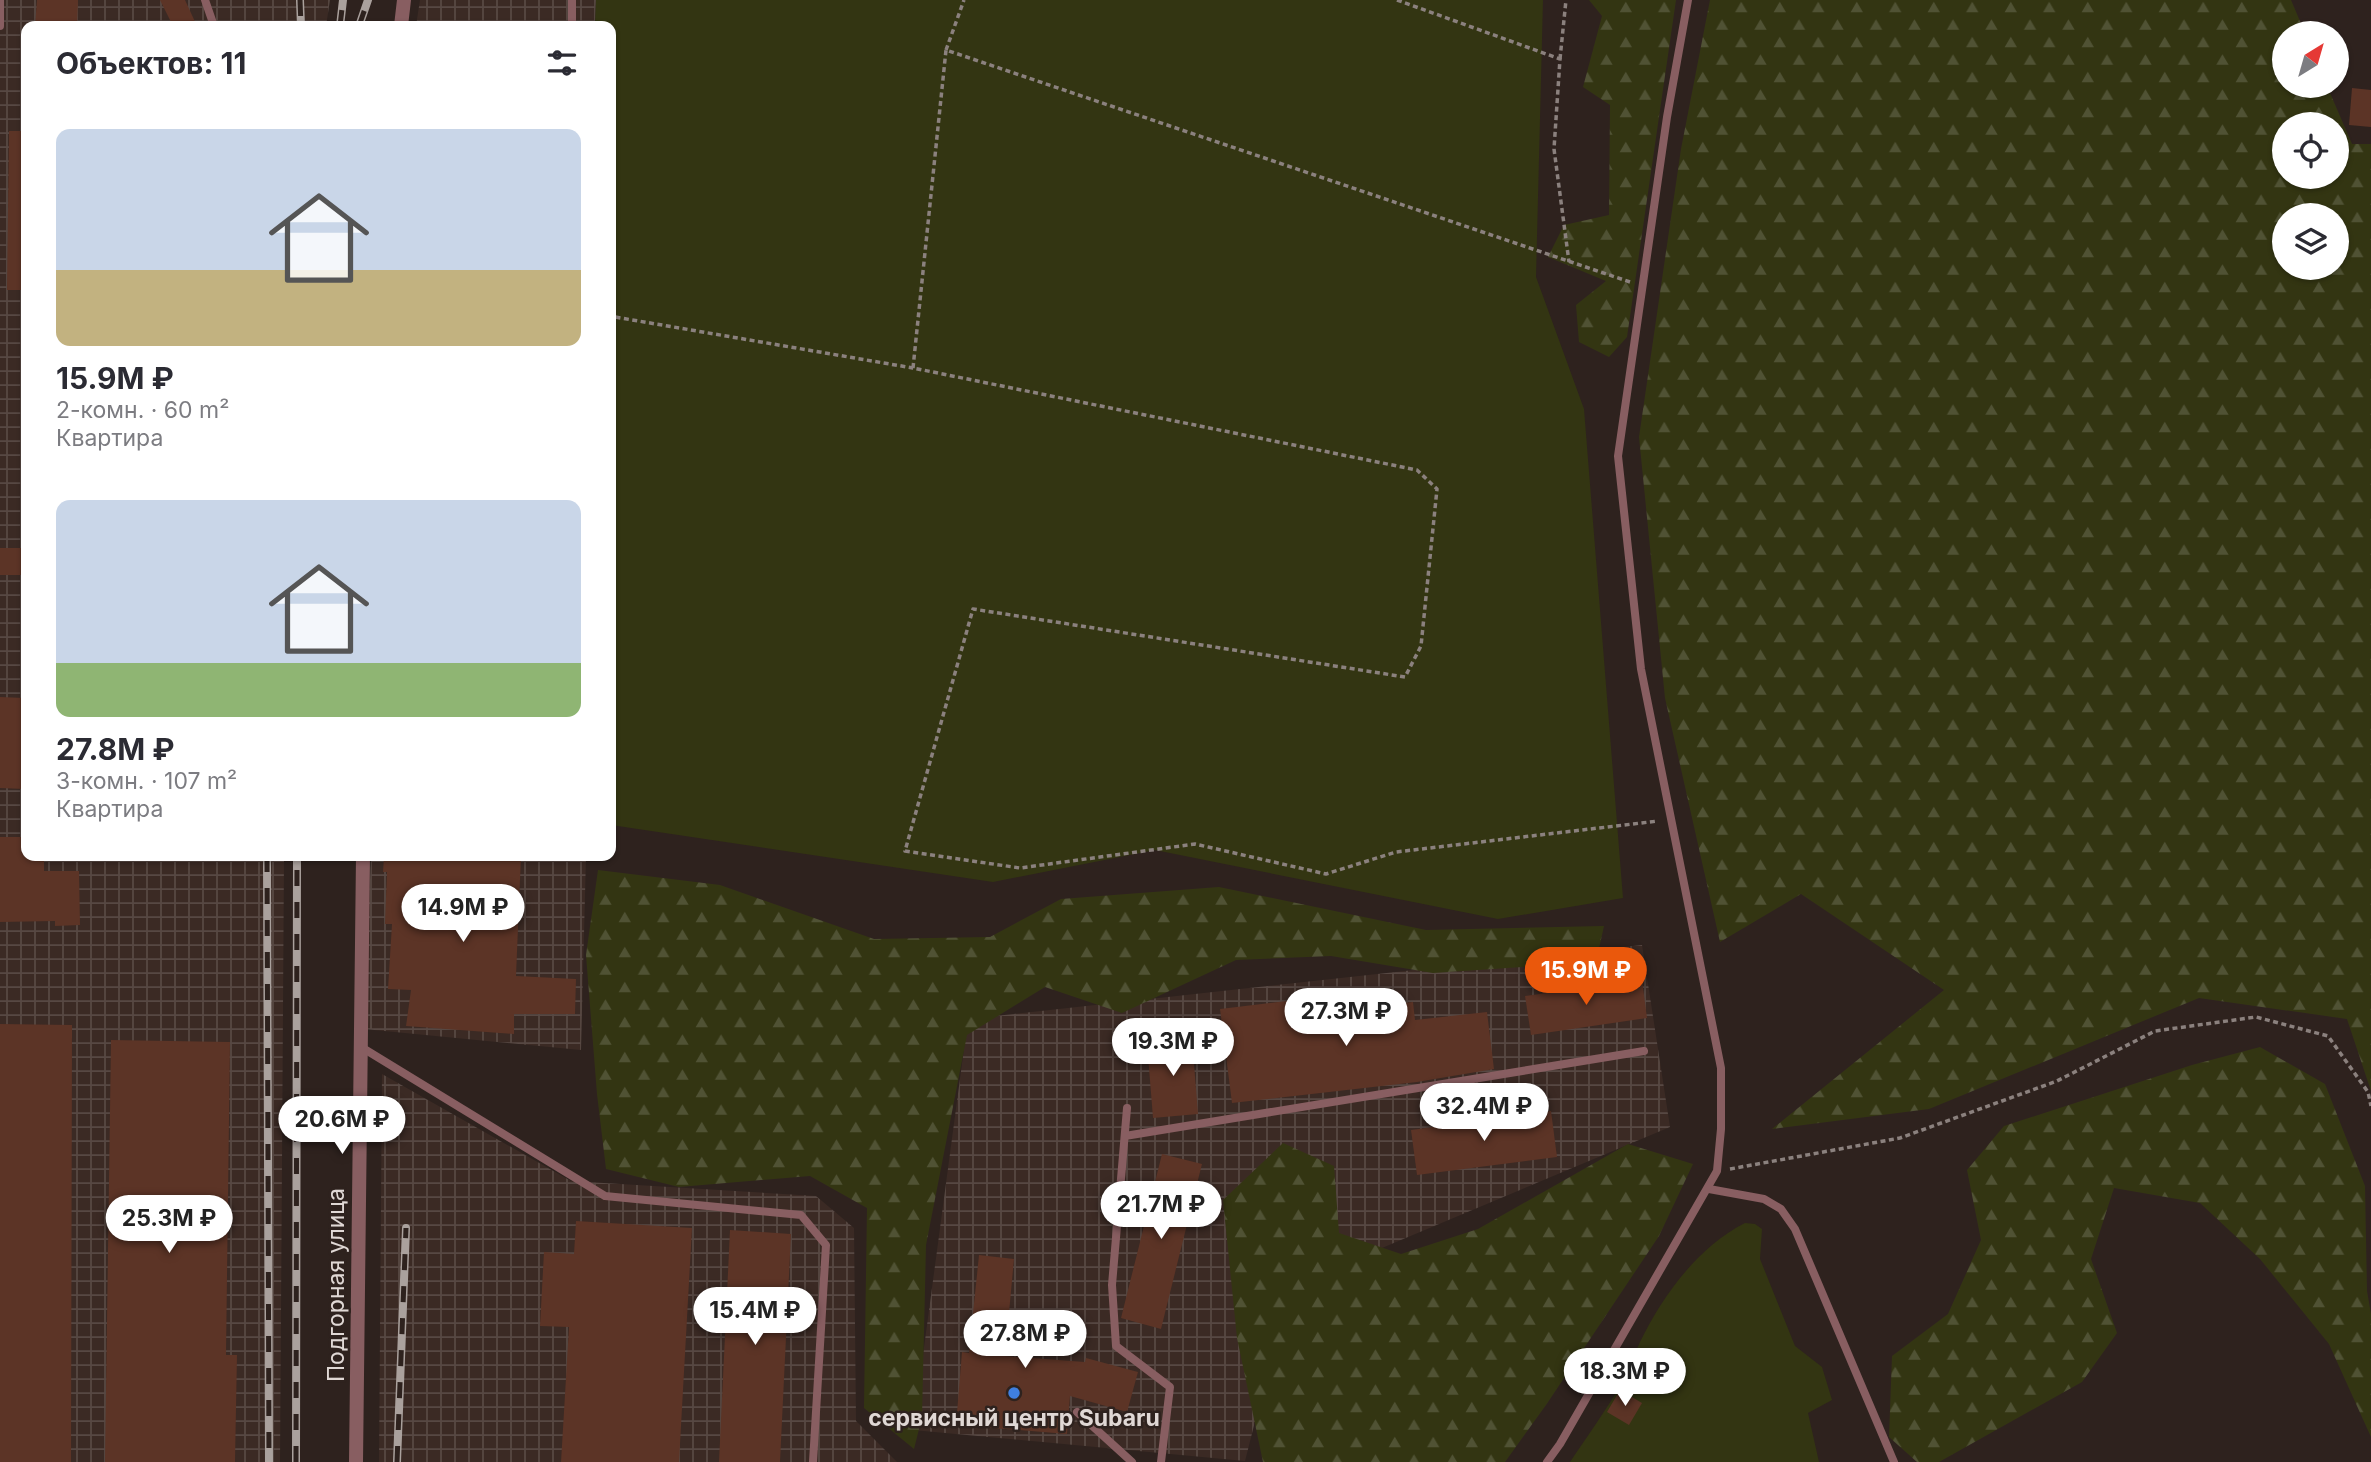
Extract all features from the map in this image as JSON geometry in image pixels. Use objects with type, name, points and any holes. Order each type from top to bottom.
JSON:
[{"type":"street","points":[[402,21],[404,0]]},
{"type":"street","name":"Подгорная улица","points":[[356,1462],[363,861]]},
{"type":"lane","points":[[0,0],[0,26]]},
{"type":"lane","points":[[205,0],[212,21]]},
{"type":"lane","points":[[572,0],[572,21]]},
{"type":"lane","points":[[1547,1462],[1560,1444],[1667,1255],[1709,1189],[1717,1171],[1721,1129],[1721,1068],[1641,669],[1618,456],[1667,117],[1688,0]]},
{"type":"lane","points":[[360,1047],[605,1196],[802,1215],[826,1245],[813,1462]]},
{"type":"lane","points":[[1125,1136],[1644,1051]]},
{"type":"lane","points":[[1127,1108],[1112,1285],[1116,1346],[1170,1387],[1161,1462]]},
{"type":"lane","points":[[1709,1189],[1764,1199],[1781,1209],[1795,1229],[1894,1462]]},
{"type":"lane","points":[[1077,1412],[1132,1462]]},
{"type":"path","points":[[912,368],[946,50],[964,0]]},
{"type":"path","points":[[1397,0],[1560,59]]},
{"type":"path","points":[[1566,0],[1554,149],[1569,262]]},
{"type":"path","points":[[946,50],[1644,287]]},
{"type":"path","points":[[616,318],[912,368],[1418,470],[1437,489],[1421,646],[1405,677],[973,609],[905,851],[1020,868],[1195,844],[1326,874],[1396,852],[1671,819]]},
{"type":"path","points":[[1717,1171],[1900,1138],[2057,1081],[2155,1031],[2256,1017],[2328,1036],[2368,1093],[2371,1106]]},
{"type":"shaded area","points":[[0,0],[330,0],[327,21],[21,21],[21,861],[284,861],[280,1462],[0,1462]]},
{"type":"shaded area","points":[[420,0],[596,0],[595,21],[417,21]]},
{"type":"shaded area","points":[[371,861],[586,861],[581,1050],[364,1029]]},
{"type":"shaded area","points":[[1642,945],[1670,1127],[1289,1287],[1245,1461],[913,1430],[968,1019]]},
{"type":"shaded area","points":[[382,1074],[571,1181],[816,1196],[854,1228],[856,1421],[897,1462],[379,1462]]},
{"type":"green space","points":[[596,0],[1543,0],[1536,277],[1584,409],[1623,898],[1498,919],[1155,850],[993,882],[616,826],[616,21],[595,21]]},
{"type":"green space","points":[[1589,0],[1676,0],[1627,337],[1609,357],[1579,342],[1576,305],[1606,281],[1548,257],[1564,225],[1609,215],[1610,105],[1583,87],[1602,16]]},
{"type":"green space","points":[[1710,0],[2291,0],[2300,21],[2272,21],[2272,98],[2332,98],[2338,112],[2272,112],[2272,189],[2349,189],[2349,137],[2352,144],[2371,144],[2371,1091],[2347,1019],[2199,998],[1929,1109],[1772,1129],[1944,990],[1801,894],[1720,942],[1665,698],[1639,437],[1681,149]]},
{"type":"green space","points":[[598,870],[720,885],[874,939],[990,937],[1061,899],[1219,887],[1426,930],[1604,926],[1596,962],[1433,973],[1331,956],[1236,960],[1122,1013],[1045,987],[967,1035],[926,1245],[922,1417],[914,1449],[864,1408],[867,1208],[810,1176],[679,1187],[606,1169],[586,955]]},
{"type":"green space","points":[[2260,1047],[2325,1084],[2365,1186],[2367,1291],[2371,1314],[2371,1437],[2329,1344],[2260,1259],[2200,1203],[2114,1188],[2091,1259],[2117,1333],[2082,1382],[1939,1462],[1917,1462],[1889,1437],[1892,1356],[1948,1314],[1981,1240],[1967,1170],[2004,1126],[2192,1065]]},
{"type":"green space","points":[[1283,1143],[1334,1166],[1339,1233],[1401,1254],[1478,1229],[1628,1144],[1693,1164],[1659,1236],[1505,1462],[1263,1462],[1237,1338],[1223,1200]]},
{"type":"green space","points":[[1745,1223],[1755,1224],[1762,1229],[1760,1259],[1795,1346],[1822,1367],[1832,1400],[1808,1413],[1819,1462],[1570,1462],[1623,1381],[1649,1324],[1671,1290],[1712,1245]]},
{"type":"building","points":[[37,0],[78,0],[77,21],[35,21]]},
{"type":"building","points":[[160,0],[185,0],[195,21],[170,21]]},
{"type":"building","points":[[2352,88],[2371,90],[2371,127],[2349,125]]},
{"type":"building","points":[[9,131],[21,131],[21,290],[7,290]]},
{"type":"building","points":[[0,548],[21,548],[21,575],[0,575]]},
{"type":"building","points":[[0,697],[21,698],[21,789],[0,788]]},
{"type":"building","points":[[0,837],[21,837],[21,861],[44,861],[44,871],[79,871],[80,925],[55,926],[55,921],[0,922]]},
{"type":"building","points":[[384,861],[521,861],[516,976],[576,979],[575,1014],[514,1014],[514,1034],[406,1026],[411,990],[388,989],[392,924],[385,924],[387,872],[383,872]]},
{"type":"building","points":[[1642,980],[1647,1018],[1531,1035],[1525,996]]},
{"type":"building","points":[[1312,998],[1314,1014],[1413,1002],[1415,1020],[1487,1012],[1494,1069],[1417,1082],[1232,1103],[1220,1009]]},
{"type":"building","points":[[0,1024],[72,1025],[71,1462],[0,1462]]},
{"type":"building","points":[[1192,1039],[1198,1114],[1153,1118],[1147,1043]]},
{"type":"building","points":[[111,1040],[230,1042],[226,1355],[237,1355],[235,1462],[105,1462]]},
{"type":"building","points":[[1551,1111],[1557,1157],[1417,1175],[1411,1130]]},
{"type":"building","points":[[1162,1154],[1202,1164],[1161,1329],[1121,1318]]},
{"type":"building","points":[[576,1221],[692,1228],[679,1462],[561,1462],[569,1327],[540,1326],[544,1252],[574,1254]]},
{"type":"building","points":[[730,1230],[791,1234],[780,1462],[719,1462]]},
{"type":"building","points":[[979,1255],[1014,1259],[1005,1356],[1085,1362],[1086,1358],[1138,1372],[1127,1412],[1070,1396],[1067,1434],[956,1425],[962,1352],[969,1353]]},
{"type":"building","points":[[1620,1390],[1642,1403],[1629,1425],[1607,1412]]},
{"type":"railway","points":[[300,0],[301,21]]},
{"type":"railway","points":[[341,21],[343,0]]},
{"type":"railway","points":[[361,21],[368,0]]},
{"type":"railway","points":[[267,861],[269,1462]]},
{"type":"railway","points":[[296,1462],[297,861]]},
{"type":"railway","points":[[397,1462],[406,1228]]},
{"type":"place","name":"сервисный центр Subaru","points":[[1014,1393]]}]
